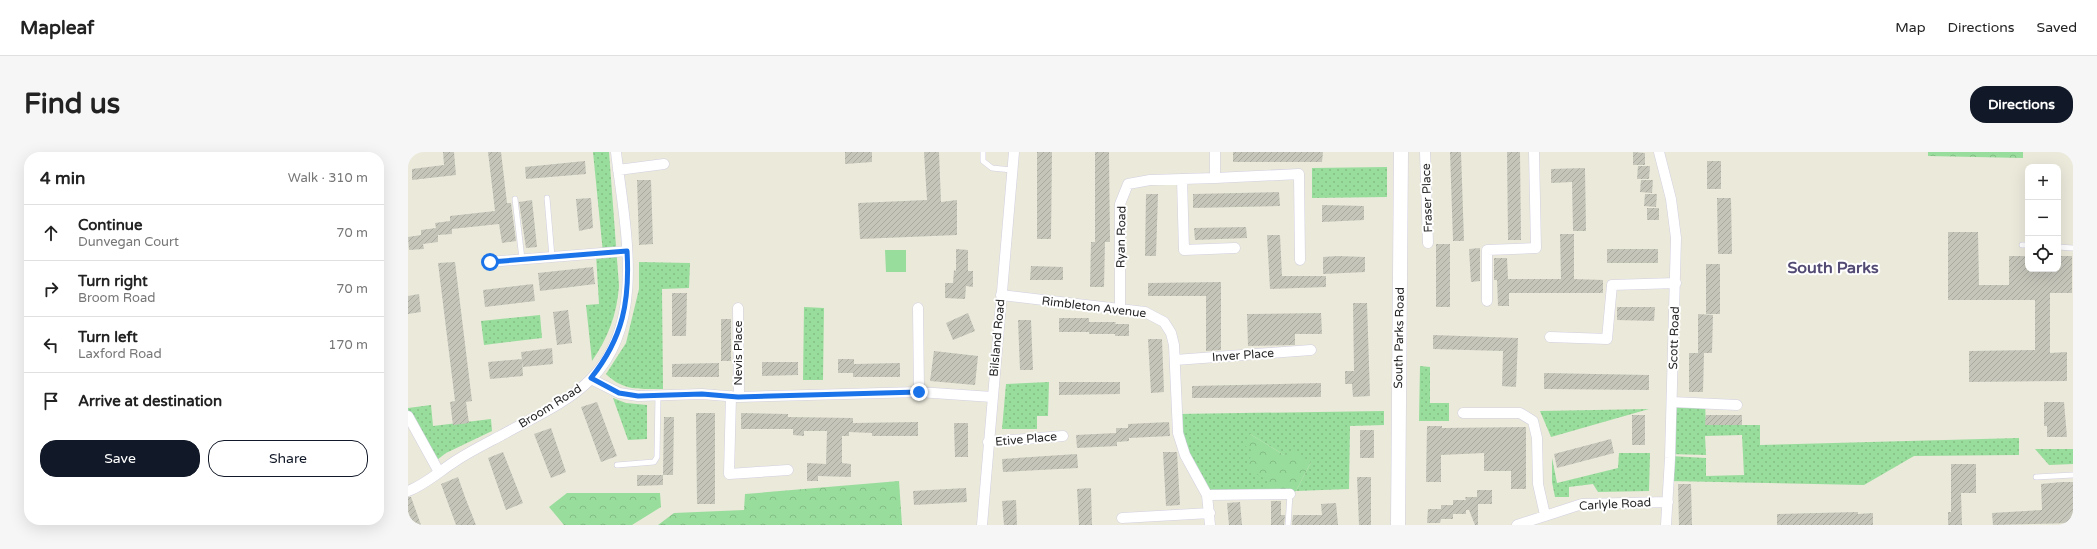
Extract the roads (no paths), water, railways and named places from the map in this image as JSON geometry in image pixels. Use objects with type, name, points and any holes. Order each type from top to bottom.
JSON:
[{"type":"street","name":"Broom Road","points":[[408,490],[570,396],[591,378],[610,350],[624,317],[629,275],[616,152]]},
{"type":"street","name":"Bilsland Road","points":[[982,525],[1014,152]]},
{"type":"street","points":[[1215,152],[1215,178]]},
{"type":"street","name":"South Parks Road","points":[[1398,525],[1401,152]]},
{"type":"street","name":"Fraser Place","points":[[1425,152],[1428,243]]},
{"type":"street","points":[[1487,301],[1488,250],[1536,248],[1534,152]]},
{"type":"street","name":"Scott Road","points":[[1659,152],[1670,199],[1676,238],[1672,402],[1666,525]]},
{"type":"street","points":[[618,170],[664,164]]},
{"type":"street","name":"Ryan Road","points":[[1120,309],[1120,204],[1128,184],[1150,180],[1299,174],[1300,260]]},
{"type":"street","points":[[1182,179],[1184,250],[1235,248]]},
{"type":"street","points":[[490,262],[627,251]]},
{"type":"street","points":[[1550,337],[1608,339],[1612,285],[1676,283]]},
{"type":"street","name":"Rimbleton Avenue","points":[[1001,295],[1146,312],[1164,322],[1170,333],[1175,360],[1177,418],[1181,444],[1207,496],[1210,513],[1210,525]]},
{"type":"street","name":"Nevis Place","points":[[738,308],[735,396],[729,474],[788,470]]},
{"type":"street","points":[[918,308],[919,392]]},
{"type":"street","name":"Inver Place","points":[[1175,360],[1311,350]]},
{"type":"street","points":[[591,378],[619,393],[658,395],[735,396],[919,392],[992,396]]},
{"type":"street","points":[[1672,402],[1737,406]]},
{"type":"street","points":[[1463,413],[1520,413],[1526,415],[1533,421],[1537,438],[1538,484],[1545,515]]},
{"type":"street","points":[[408,416],[439,472]]},
{"type":"street","name":"Etive Place","points":[[988,442],[1063,436]]},
{"type":"street","points":[[1207,496],[1290,494]]},
{"type":"street","name":"Carlyle Road","points":[[1517,525],[1582,504],[1668,502]]},
{"type":"street","points":[[1122,518],[1210,513]]},
{"type":"lane","points":[[983,152],[983,161],[992,168],[1012,170]]},
{"type":"lane","points":[[547,198],[552,257]]},
{"type":"lane","points":[[516,199],[522,259]]},
{"type":"lane","points":[[2061,247],[2073,248]]},
{"type":"lane","points":[[616,465],[654,462],[657,457],[658,395]]},
{"type":"lane","points":[[2036,477],[2073,475]]},
{"type":"lane","points":[[1288,525],[1290,494]]},
{"type":"district","name":"South Parks","points":[[1833,268]]}]
